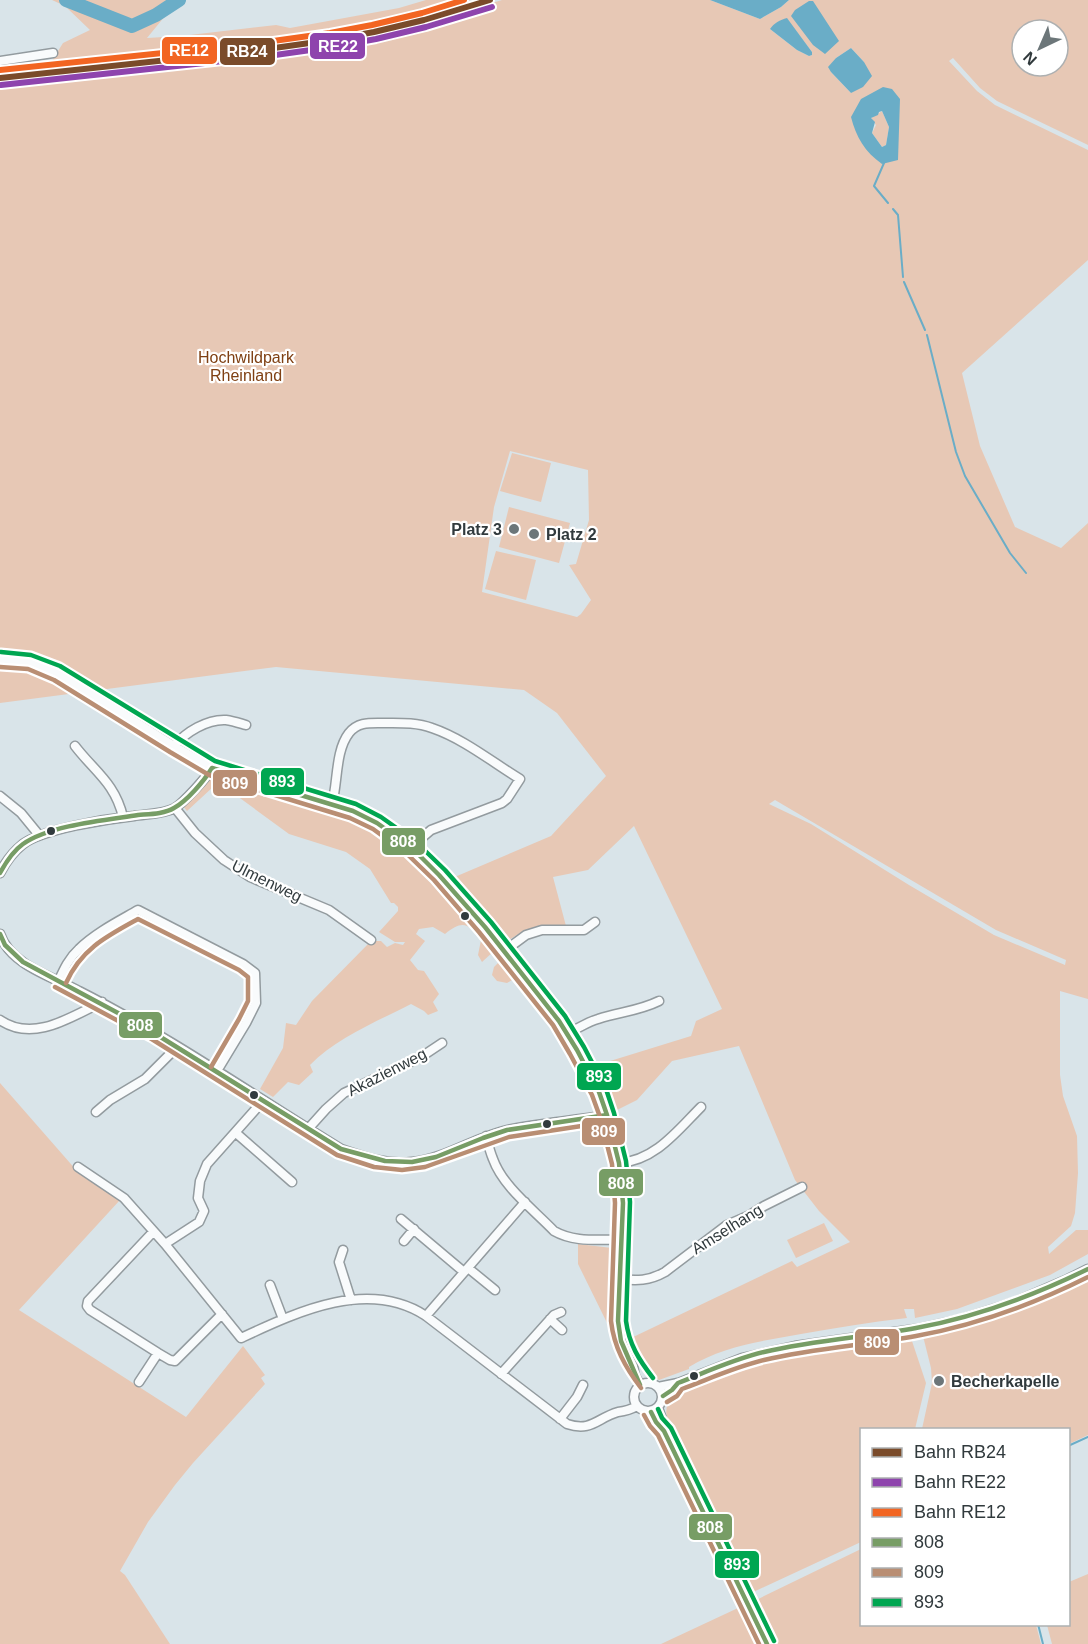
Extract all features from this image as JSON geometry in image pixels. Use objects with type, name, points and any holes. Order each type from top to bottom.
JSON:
[{"type":"street","points":[[0,61],[52,53]]},
{"type":"street","points":[[0,659],[30,662],[57,673],[212,768],[353,811],[377,823],[411,847],[440,875],[485,927],[559,1021],[599,1092],[620,1163],[623,1203],[619,1334],[643,1384],[658,1387],[678,1383],[742,1358],[785,1348],[916,1329],[962,1319],[1015,1302],[1088,1269]]},
{"type":"street","points":[[174,746],[198,726],[224,720],[246,725]]},
{"type":"street","points":[[332,804],[341,750],[348,734],[364,723],[403,723],[431,728],[451,736],[520,779],[502,803],[431,830],[411,847]]},
{"type":"street","points":[[75,746],[104,777],[120,804],[123,817]]},
{"type":"street","points":[[0,873],[7,860],[23,844],[39,835],[175,808],[212,768]]},
{"type":"street","points":[[0,796],[21,813],[39,835]]},
{"type":"street","name":"Ulmenweg","points":[[175,808],[195,833],[224,860],[250,877],[329,910],[371,940]]},
{"type":"street","points":[[59,980],[68,962],[79,948],[138,910],[243,964],[255,972],[255,1003],[246,1023],[217,1071]]},
{"type":"street","points":[[503,952],[526,935],[542,930],[584,930],[596,922]]},
{"type":"street","points":[[0,934],[2,941],[23,964],[102,1002],[154,1032],[341,1149],[374,1161],[412,1162],[432,1158],[486,1136],[607,1114]]},
{"type":"street","points":[[567,1033],[601,1018],[643,1008],[659,1001]]},
{"type":"street","points":[[0,1020],[24,1030],[48,1027],[102,1002]]},
{"type":"street","name":"Akazienweg","points":[[308,1129],[344,1093],[421,1057],[442,1043]]},
{"type":"street","points":[[96,1112],[110,1100],[145,1079],[177,1047]]},
{"type":"street","points":[[165,1244],[199,1222],[204,1211],[198,1198],[200,1181],[207,1164],[263,1101]]},
{"type":"street","points":[[620,1163],[628,1163],[648,1156],[662,1146],[701,1107]]},
{"type":"street","points":[[236,1132],[292,1182]]},
{"type":"street","points":[[486,1136],[501,1175],[554,1231],[576,1239],[622,1240]]},
{"type":"street","points":[[78,1167],[124,1197],[241,1338],[283,1319],[351,1299],[385,1299],[405,1304],[426,1316],[567,1424],[577,1427],[589,1426],[618,1412],[623,1405],[635,1403]]},
{"type":"street","name":"Amselhang","points":[[619,1279],[643,1281],[654,1278],[727,1225],[802,1186]]},
{"type":"street","points":[[426,1316],[525,1202]]},
{"type":"street","points":[[401,1219],[495,1290]]},
{"type":"street","points":[[404,1241],[414,1229]]},
{"type":"street","points":[[153,1232],[88,1301],[87,1306],[90,1310],[158,1353],[175,1361],[222,1314]]},
{"type":"street","points":[[343,1250],[339,1262],[351,1299]]},
{"type":"street","points":[[270,1286],[283,1319]]},
{"type":"street","points":[[501,1374],[550,1319],[561,1312]]},
{"type":"street","points":[[550,1319],[562,1330]]},
{"type":"street","points":[[139,1382],[158,1353]]},
{"type":"street","points":[[643,1384],[635,1392],[635,1403],[643,1411],[654,1410],[662,1401],[663,1396],[678,1383]]},
{"type":"street","points":[[560,1419],[583,1385]]},
{"type":"street","points":[[658,1387],[663,1396]]},
{"type":"street","points":[[654,1410],[656,1422],[664,1431],[767,1644]]},
{"type":"green space","points":[[52,0],[183,0],[170,10],[147,38],[276,25],[290,28],[399,8],[426,0],[459,0],[402,17],[291,38],[50,64],[63,43],[90,30],[65,6]]},
{"type":"green space","name":"Hochwildpark Rheinland","points":[[502,0],[710,0],[760,19],[789,0],[1088,0],[1088,145],[997,101],[980,88],[953,58],[949,61],[977,91],[995,105],[1088,150],[1088,260],[962,373],[980,446],[1015,527],[1061,548],[1088,523],[1088,999],[1060,991],[1060,1075],[1063,1096],[1077,1136],[1078,1173],[1075,1213],[1071,1226],[1048,1247],[1049,1254],[1076,1230],[1088,1230],[1088,1254],[1050,1275],[957,1309],[915,1318],[914,1309],[904,1309],[907,1318],[743,1345],[715,1354],[689,1369],[659,1380],[646,1372],[629,1339],[792,1261],[797,1267],[850,1242],[819,1211],[795,1180],[739,1046],[672,1061],[637,1100],[613,1112],[594,1066],[691,1036],[696,1021],[722,1009],[634,826],[588,870],[553,877],[566,926],[536,927],[504,941],[496,935],[492,926],[450,879],[551,836],[606,776],[557,713],[524,690],[276,667],[0,703],[0,81],[338,43],[430,22]],"holes":[[[787,19],[812,52],[812,55],[809,56],[797,50],[770,29]],[[851,48],[864,62],[851,93],[831,72],[836,58]],[[861,99],[900,99],[882,164]],[[510,451],[588,470],[589,520],[576,564],[569,565],[591,600],[581,614],[577,617],[482,592],[494,507]],[[775,800],[996,930],[1066,960],[1065,965],[994,935],[811,824],[769,804]]]},
{"type":"green space","points":[[882,111],[889,127],[886,145],[882,147],[872,133],[876,125],[871,118]]},
{"type":"green space","points":[[512,453],[551,463],[541,502],[500,491]]},
{"type":"green space","points":[[509,507],[570,523],[559,563],[499,547]]},
{"type":"green space","points":[[496,551],[536,560],[526,600],[485,589]]},
{"type":"green space","points":[[214,775],[244,786],[352,816],[374,827],[403,849],[434,878],[494,951],[482,962],[478,955],[481,940],[473,930],[465,925],[457,926],[445,934],[433,927],[419,929],[416,934],[425,941],[410,960],[418,970],[424,971],[439,994],[433,1002],[438,1011],[428,1015],[411,1004],[332,1046],[310,1065],[313,1072],[299,1085],[288,1082],[273,1097],[260,1089],[283,1048],[286,1023],[296,1025],[312,1001],[371,941],[381,941],[387,947],[395,943],[403,945],[405,942],[395,942],[379,932],[398,911],[398,907],[391,903],[370,869],[346,852],[289,834],[233,793],[213,787],[187,811],[182,805]]},
{"type":"green space","points":[[502,959],[517,977],[507,983],[497,981],[492,975],[494,967]]},
{"type":"green space","points":[[0,1083],[77,1171],[120,1200],[19,1310],[186,1417],[243,1346],[265,1375],[261,1378],[265,1384],[175,1485],[148,1522],[120,1571],[125,1575],[170,1644],[0,1644]]},
{"type":"green space","points":[[824,1223],[833,1241],[796,1258],[787,1240]]},
{"type":"green space","points":[[578,1244],[612,1248],[614,1251],[612,1304],[615,1335],[578,1264]]},
{"type":"green space","points":[[1088,1279],[1088,1435],[1070,1444],[1070,1428],[922,1428],[932,1383],[931,1368],[923,1336],[990,1319]]},
{"type":"green space","points":[[912,1341],[926,1383],[915,1428],[860,1428],[860,1542],[749,1594],[665,1419],[667,1418],[666,1409],[673,1396],[706,1378],[745,1366],[798,1356]]},
{"type":"green space","points":[[860,1549],[860,1626],[1036,1626],[1041,1644],[773,1644],[754,1601]]},
{"type":"green space","points":[[1088,1574],[1088,1644],[1052,1644],[1047,1626],[1070,1626],[1070,1582]]},
{"type":"green space","points":[[738,1608],[743,1608],[759,1644],[661,1644]]},
{"type":"water","points":[[710,0],[789,0],[760,19]]},
{"type":"water","points":[[813,1],[839,41],[825,54],[813,45],[791,16],[795,10]]},
{"type":"water","points":[[787,18],[812,55],[809,56],[797,50],[770,29],[777,22]]},
{"type":"water","points":[[851,48],[864,62],[872,76],[863,87],[851,93],[828,67],[836,58]]},
{"type":"water","points":[[883,87],[892,89],[900,99],[898,160],[882,164],[862,144],[851,117],[861,99]],"holes":[[[882,111],[889,127],[886,145],[882,147],[872,133],[875,122],[871,118]]]},
{"type":"waterway","points":[[66,0],[132,26],[156,15],[179,0]]},
{"type":"waterway","points":[[884,163],[874,186],[888,203]]},
{"type":"waterway","points":[[893,209],[898,215],[903,277]]},
{"type":"waterway","points":[[904,282],[925,330]]},
{"type":"waterway","points":[[927,335],[956,452],[965,476],[1010,553],[1026,573]]},
{"type":"waterway","points":[[1070,1445],[1088,1437]]},
{"type":"waterway","points":[[1038,1626],[1043,1644]]},
{"type":"rail line","name":"RE12","points":[[0,70],[259,43],[330,33],[422,13],[464,0]]},
{"type":"rail line","name":"RB24","points":[[0,78],[260,50],[331,40],[424,20],[490,0]]},
{"type":"rail line","name":"RE22","points":[[1,85],[261,57],[332,47],[426,27],[492,7]]},
{"type":"transit line","name":"893","points":[[1,652],[31,655],[60,666],[215,761],[356,804],[381,817],[415,841],[445,870],[491,922],[565,1016],[606,1089],[626,1161],[630,1202],[626,1321],[635,1351],[653,1378]]},
{"type":"transit line","name":"809","points":[[0,667],[28,669],[54,680],[209,775],[350,818],[373,829],[406,853],[434,880],[553,1025],[592,1095],[612,1164],[615,1203],[612,1330],[621,1356],[641,1388]]},
{"type":"transit line","name":"808","points":[[212,768],[353,811],[377,823],[411,847],[485,927],[559,1021],[599,1092],[619,1163],[623,1203],[618,1321],[621,1341],[640,1385]]},
{"type":"transit line","name":"808","points":[[0,873],[19,847],[48,832],[79,824],[170,810],[190,796],[212,768]]},
{"type":"transit line","name":"809","points":[[66,983],[87,952],[138,919],[239,970],[248,977],[248,1001],[211,1067]]},
{"type":"transit line","name":"808","points":[[0,934],[5,945],[23,962],[146,1028],[341,1149],[385,1161],[412,1162],[436,1157],[507,1130],[607,1115]]},
{"type":"transit line","name":"809","points":[[55,987],[150,1038],[337,1155],[374,1167],[402,1170],[425,1167],[509,1137],[608,1122]]},
{"type":"transit line","name":"808","points":[[663,1396],[678,1383],[753,1355],[802,1344],[916,1328],[960,1318],[1025,1297],[1088,1269]]},
{"type":"transit line","name":"809","points":[[667,1402],[677,1396],[682,1389],[753,1363],[802,1352],[916,1336],[961,1326],[1026,1305],[1088,1277]]},
{"type":"transit line","name":"893","points":[[658,1409],[671,1428],[774,1641]]},
{"type":"transit line","name":"808","points":[[651,1412],[664,1431],[767,1644]]},
{"type":"transit line","name":"809","points":[[644,1415],[658,1435],[759,1644]]},
{"type":"place","name":"Platz 3","points":[[514,529]]},
{"type":"place","name":"Platz 2","points":[[534,534]]},
{"type":"place","name":"Becherkapelle","points":[[939,1381]]}]
